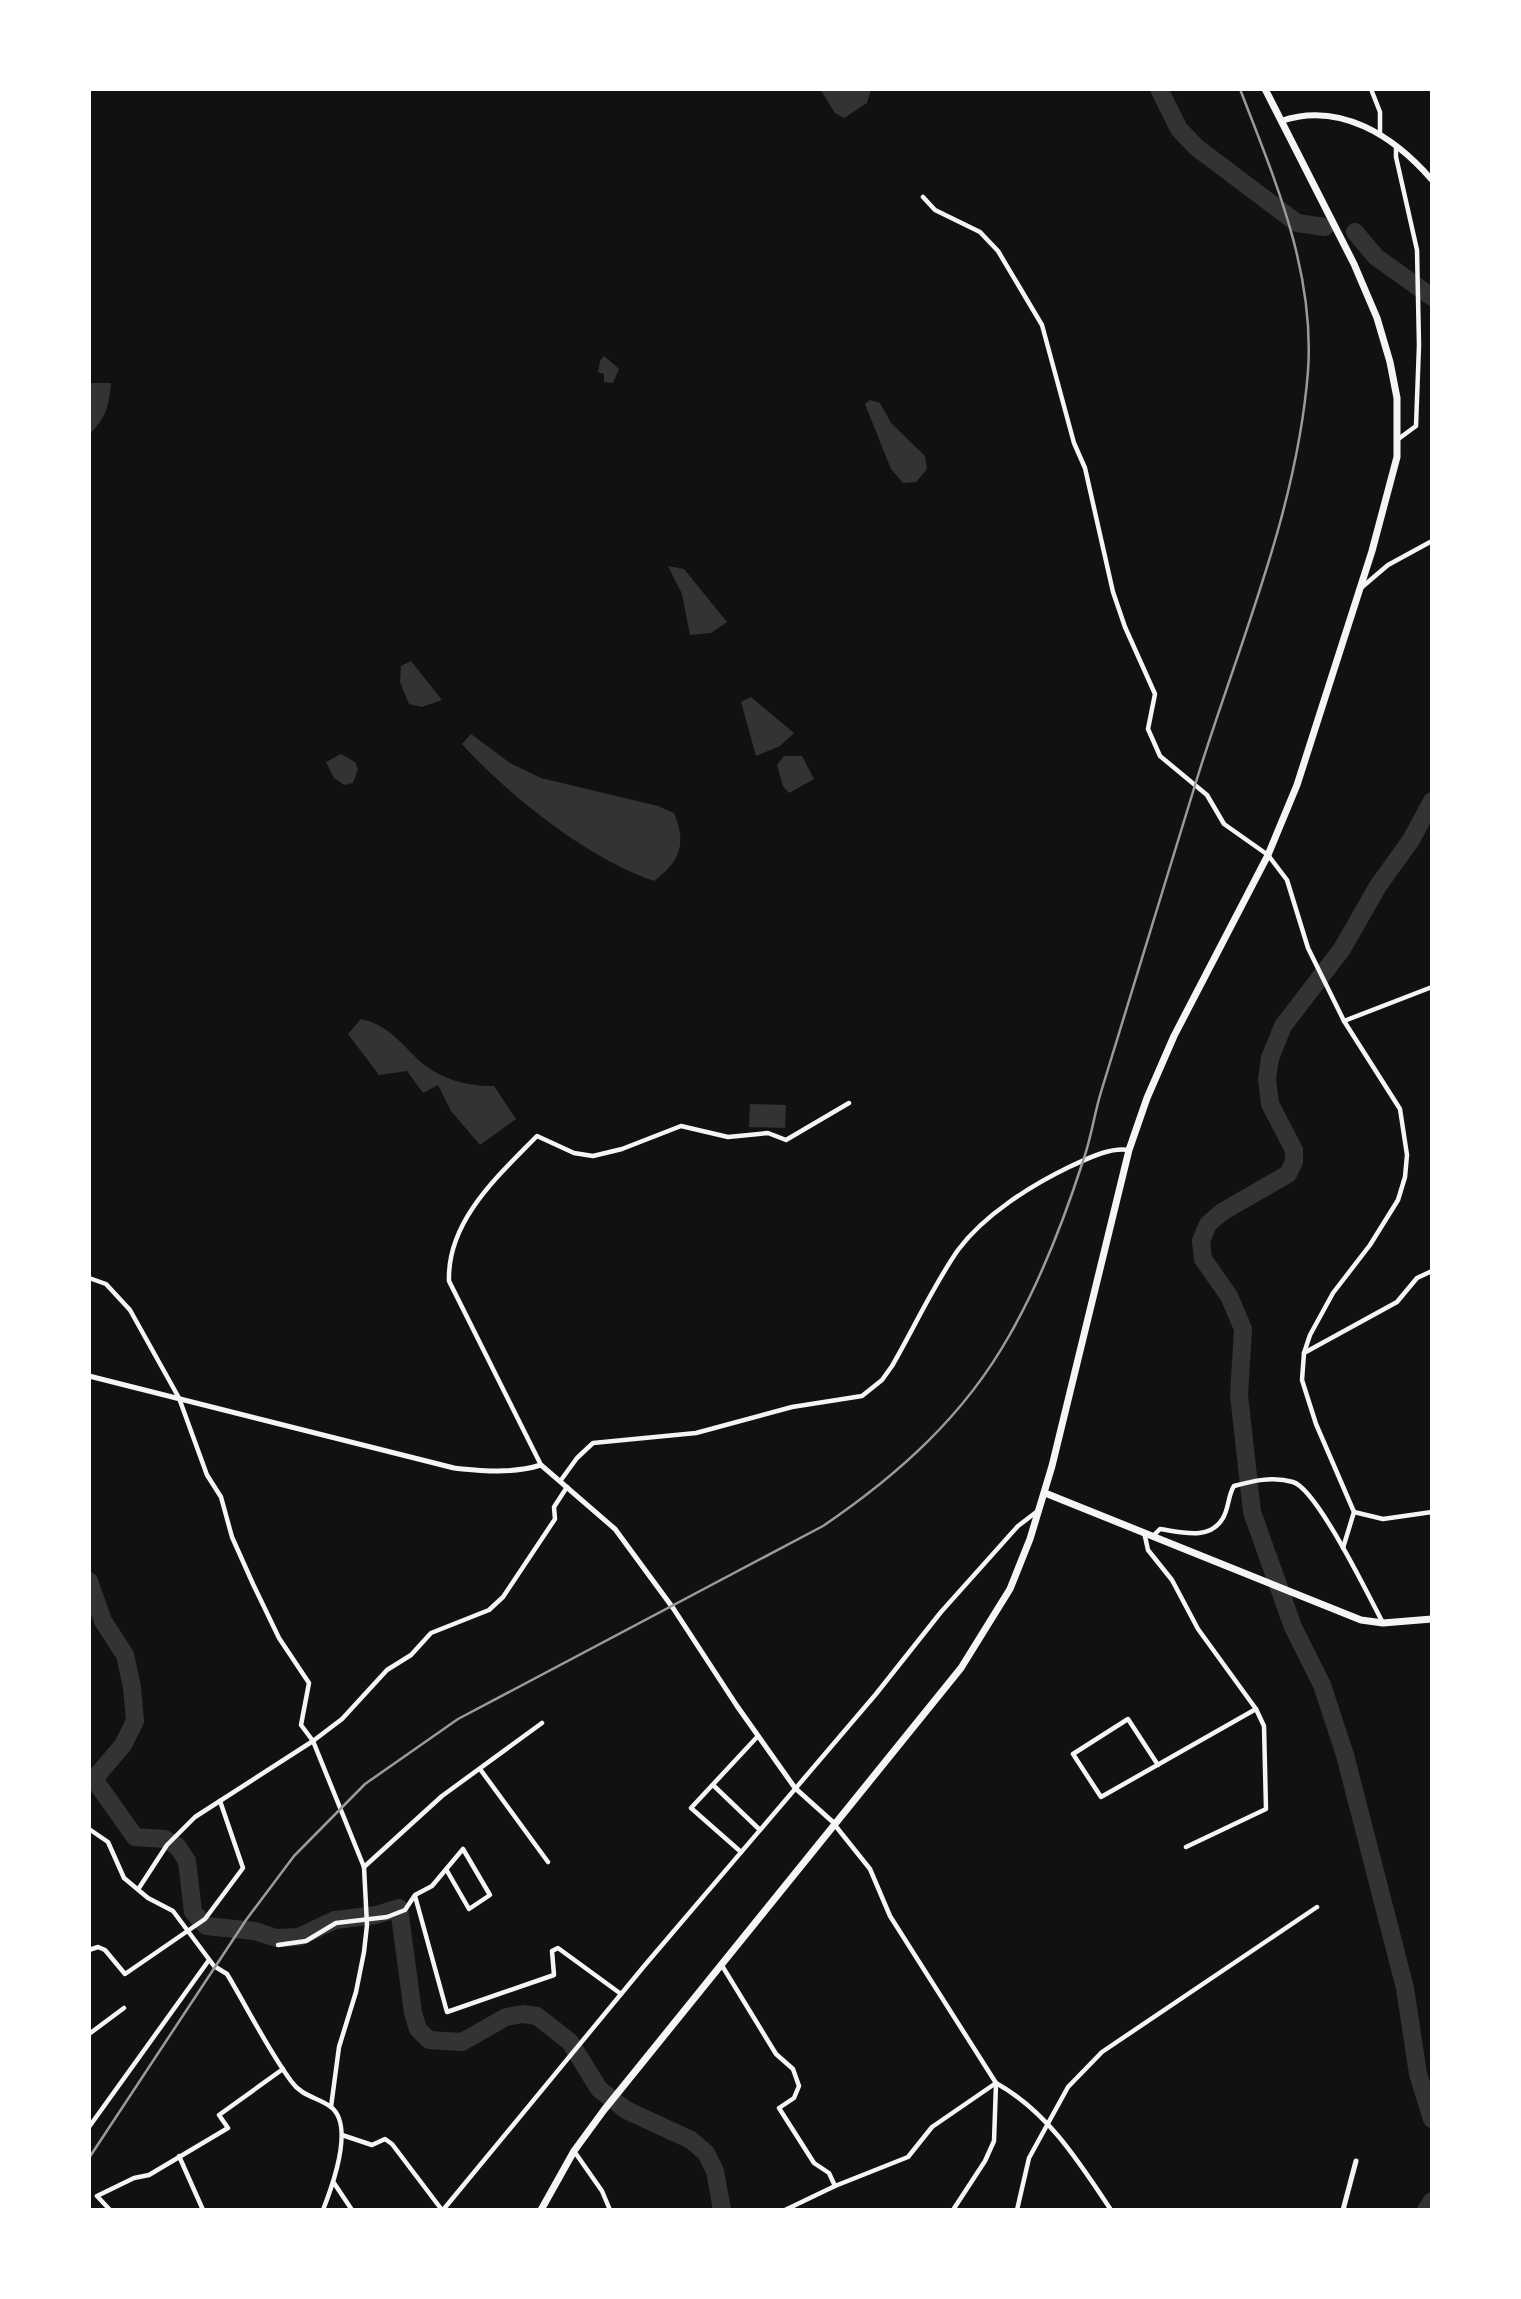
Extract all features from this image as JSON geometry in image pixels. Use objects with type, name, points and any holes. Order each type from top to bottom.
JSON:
[{"type":"main road","points":[[541,2210],[574,2151],[604,2110],[961,1668],[1010,1589],[1045,1493],[1129,1150],[1147,1098],[1174,1036],[1268,855],[1297,785],[1385,508],[1397,440],[1395,386],[1377,318],[1354,264],[1265,89]]},
{"type":"main road","points":[[1281,121],[1298,115],[1330,116],[1349,120],[1380,134],[1396,145],[1432,180]]},
{"type":"main road","points":[[1045,1493],[1361,1619],[1383,1623],[1432,1619]]},
{"type":"street","points":[[1371,89],[1380,112],[1380,134]]},
{"type":"street","points":[[1396,145],[1396,157],[1417,250],[1419,345],[1416,426],[1397,440]]},
{"type":"street","points":[[923,197],[935,211],[980,232],[998,251],[1042,325],[1074,443],[1085,468],[1113,592],[1125,627],[1155,694],[1148,729],[1160,756],[1207,795],[1224,824],[1268,855],[1287,880],[1308,948],[1345,1021],[1400,1109],[1407,1155],[1405,1178],[1398,1200],[1370,1245],[1333,1293],[1310,1335],[1304,1353],[1302,1380],[1316,1424],[1354,1512],[1343,1548]]},
{"type":"street","points":[[1361,588],[1388,565],[1432,541]]},
{"type":"street","points":[[1345,1021],[1432,987]]},
{"type":"street","points":[[849,1103],[786,1140],[768,1133],[728,1137],[681,1126],[622,1149],[593,1156],[574,1153],[537,1136],[501,1172],[461,1228],[451,1256],[449,1281],[541,1465],[615,1529],[673,1608],[795,1788],[834,1824],[870,1869],[890,1916],[996,2083],[1020,2097],[1047,2122],[1111,2210]]},
{"type":"street","points":[[561,1480],[577,1458],[593,1443],[696,1433],[792,1407],[862,1396],[882,1380],[892,1366],[948,1267],[972,1235],[1040,1181],[1095,1156],[1118,1148],[1129,1150]]},
{"type":"street","points":[[1304,1353],[1397,1302],[1417,1278],[1432,1271]]},
{"type":"street","points":[[89,1278],[106,1284],[130,1310],[179,1398],[253,1584],[279,1638],[309,1683],[301,1724],[313,1741],[364,1867],[367,1920],[359,1979],[339,2047],[331,2107]]},
{"type":"street","points":[[89,1376],[454,1468],[488,1472],[523,1470],[541,1465]]},
{"type":"street","points":[[1153,1536],[1160,1530],[1204,1533],[1216,1526],[1224,1517],[1234,1486],[1260,1479],[1294,1482],[1311,1498],[1343,1548],[1383,1623]]},
{"type":"street","points":[[139,1888],[167,1846],[195,1816],[313,1741],[342,1719],[387,1670],[411,1655],[431,1633],[459,1625],[489,1611],[555,1519],[554,1507],[567,1487]]},
{"type":"street","points":[[342,2135],[372,2145],[385,2139],[392,2144],[442,2210],[942,1612],[1018,1526],[1040,1510]]},
{"type":"street","points":[[1354,1512],[1383,1519],[1432,1512]]},
{"type":"street","points":[[1144,1532],[1148,1550],[1172,1580],[1198,1629],[1256,1709],[1266,1735],[1266,1808],[1186,1847]]},
{"type":"street","points":[[1158,1765],[1128,1719],[1073,1755],[1101,1797],[1158,1765],[1256,1709]]},
{"type":"street","points":[[364,1867],[442,1796],[542,1723]]},
{"type":"street","points":[[741,1852],[691,1808],[758,1736]]},
{"type":"street","points":[[480,1769],[548,1862]]},
{"type":"street","points":[[713,1785],[761,1830]]},
{"type":"street","points":[[89,1950],[98,1947],[105,1950],[125,1974],[205,1919],[243,1868],[220,1801]]},
{"type":"street","points":[[89,1829],[108,1842],[124,1878],[148,1898],[173,1911],[185,1931],[209,1960],[227,1974],[293,2085],[312,2100],[331,2107],[337,2116],[342,2135],[334,2182],[323,2210]]},
{"type":"street","points":[[278,1945],[306,1941],[336,1923],[367,1920],[405,1910],[415,1895],[432,1886],[446,1869],[463,1849],[490,1895],[469,1909],[446,1869]]},
{"type":"street","points":[[415,1895],[447,2012],[554,1975],[552,1951],[558,1948],[621,1994]]},
{"type":"street","points":[[1017,2210],[1029,2158],[1047,2122],[1068,2087],[1102,2052],[1317,1907]]},
{"type":"street","points":[[89,2127],[209,1960]]},
{"type":"street","points":[[720,1964],[776,2054],[793,2068],[799,2086],[794,2098],[779,2108],[814,2162],[829,2174],[835,2186]]},
{"type":"street","points":[[89,2034],[124,2008]]},
{"type":"street","points":[[110,2210],[97,2196],[134,2178],[149,2175],[228,2128],[219,2115],[283,2069]]},
{"type":"street","points":[[785,2210],[835,2186],[908,2157],[932,2127],[996,2083]]},
{"type":"street","points":[[953,2210],[985,2161],[994,2141],[996,2083]]},
{"type":"street","points":[[574,2151],[602,2190],[610,2210]]},
{"type":"street","points":[[179,2156],[203,2210]]},
{"type":"street","points":[[1343,2210],[1356,2161]]},
{"type":"street","points":[[334,2182],[352,2210]]},
{"type":"shaded area","points":[[820,89],[871,89],[867,103],[844,118],[835,113]]},
{"type":"shaded area","points":[[604,356],[619,369],[613,383],[604,382],[604,374],[598,372]]},
{"type":"shaded area","points":[[89,383],[111,383],[106,411],[89,434]]},
{"type":"shaded area","points":[[870,400],[880,403],[891,423],[925,456],[927,469],[916,482],[903,483],[891,469],[865,404]]},
{"type":"shaded area","points":[[668,566],[684,569],[727,622],[711,633],[690,635],[682,594]]},
{"type":"shaded area","points":[[411,661],[442,700],[422,707],[409,704],[400,682],[401,666]]},
{"type":"shaded area","points":[[751,697],[794,733],[780,746],[756,756],[741,702]]},
{"type":"shaded area","points":[[471,734],[510,763],[541,778],[658,806],[674,813],[680,834],[679,852],[675,859],[654,881],[629,871],[576,841],[526,804],[481,764],[462,744]]},
{"type":"shaded area","points":[[341,754],[355,762],[358,769],[353,783],[344,785],[334,778],[326,762]]},
{"type":"shaded area","points":[[784,756],[802,756],[814,779],[789,793],[783,786],[777,765]]},
{"type":"shaded area","points":[[361,1019],[387,1031],[422,1063],[447,1078],[475,1085],[494,1086],[516,1119],[480,1145],[451,1111],[438,1085],[423,1093],[407,1071],[379,1075],[348,1034]]},
{"type":"shaded area","points":[[750,1104],[786,1105],[785,1128],[749,1127]]},
{"type":"waterway","points":[[1159,89],[1179,129],[1196,147],[1297,223],[1325,227]]},
{"type":"waterway","points":[[1355,232],[1376,257],[1432,297]]},
{"type":"waterway","points":[[1432,801],[1411,840],[1378,886],[1342,949],[1283,1026],[1270,1058],[1267,1079],[1270,1104],[1294,1150],[1294,1162],[1288,1174],[1222,1212],[1208,1224],[1201,1241],[1203,1259],[1229,1296],[1243,1329],[1239,1395],[1252,1512],[1293,1627],[1322,1685],[1345,1755],[1405,1988],[1418,2074],[1432,2119]]},
{"type":"waterway","points":[[89,1581],[103,1621],[125,1655],[132,1687],[135,1721],[123,1745],[94,1779],[135,1837],[165,1839],[177,1846],[187,1861],[193,1912],[206,1926],[255,1931],[276,1938],[299,1937],[335,1920],[376,1915],[399,1908],[413,2013],[418,2029],[429,2040],[462,2042],[506,2017],[523,2014],[537,2016],[570,2042],[599,2089],[626,2110],[691,2140],[706,2153],[715,2171],[722,2210]]},
{"type":"waterway","points":[[1426,2210],[1432,2201]]},
{"type":"railway","points":[[89,2158],[246,1920],[294,1856],[365,1784],[458,1719],[823,1526],[877,1486],[927,1442],[972,1392],[1009,1336],[1050,1250],[1086,1153],[1101,1092],[1196,782],[1279,528],[1302,424],[1309,334],[1299,262],[1279,192],[1240,89]]}]
